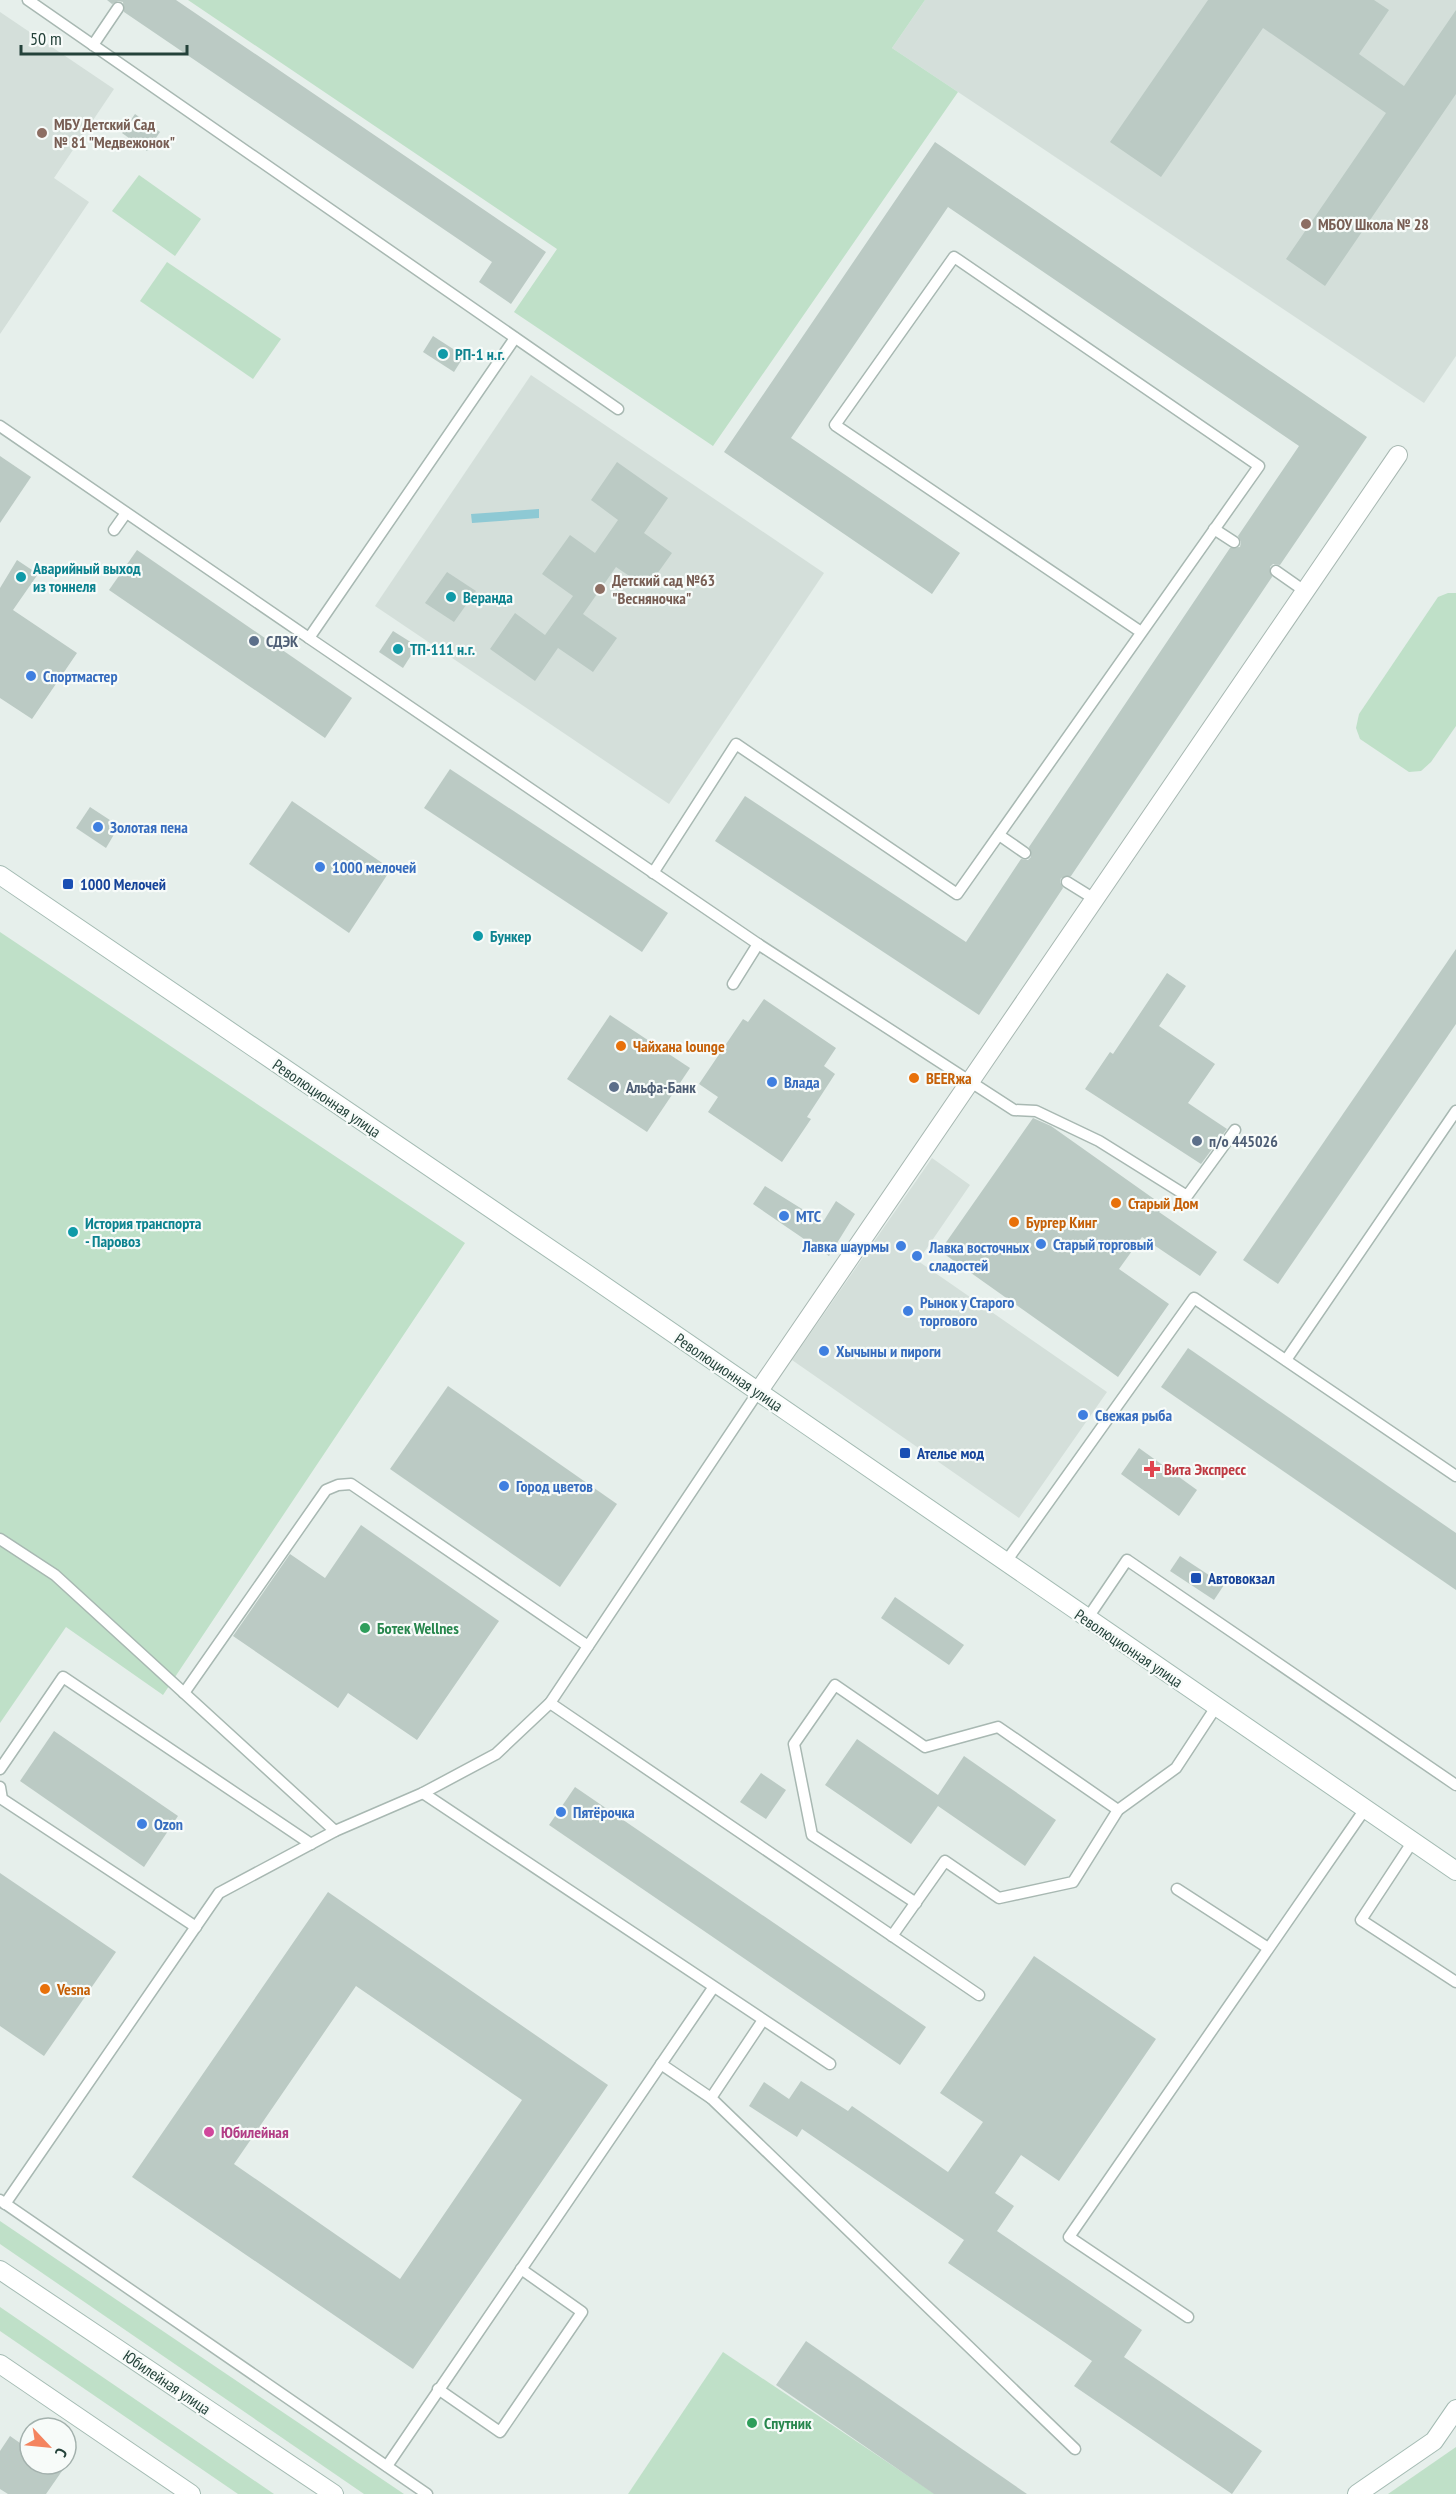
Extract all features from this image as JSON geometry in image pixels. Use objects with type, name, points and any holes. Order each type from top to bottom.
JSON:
[{"type":"main road","points":[[758,1392],[968,1081],[1096,900],[1398,455]]},
{"type":"main road","name":"Революционная улица","points":[[0,875],[1456,1870]]},
{"type":"main road","name":"Юбилейная улица","points":[[0,2270],[334,2494]]},
{"type":"main road","points":[[0,2364],[191,2494]]},
{"type":"main road","points":[[1434,2441],[1456,2409]]},
{"type":"main road","points":[[1358,2494],[1456,2428]]},
{"type":"lane","points":[[28,0],[618,409]]},
{"type":"lane","points":[[93,45],[118,8]]},
{"type":"lane","points":[[653,873],[736,744],[957,894],[1259,466],[954,257],[836,425],[1141,632]]},
{"type":"lane","points":[[309,638],[516,338]]},
{"type":"lane","points":[[0,426],[758,944],[1014,1110],[1036,1111],[1099,1141],[1187,1196],[1235,1130]]},
{"type":"lane","points":[[114,530],[126,513]]},
{"type":"lane","points":[[1214,529],[1234,542]]},
{"type":"lane","points":[[1276,571],[1306,592]]},
{"type":"lane","points":[[999,835],[1025,853]]},
{"type":"lane","points":[[1067,882],[1096,900]]},
{"type":"lane","points":[[733,984],[758,944]]},
{"type":"lane","points":[[1286,1360],[1456,1112]]},
{"type":"lane","points":[[1005,1563],[1194,1298],[1456,1476]]},
{"type":"lane","points":[[427,2494],[2,2202],[219,1893],[335,1831],[423,1793],[496,1754],[550,1704],[758,1392]]},
{"type":"lane","points":[[184,1693],[326,1490],[338,1485],[351,1484],[588,1646]]},
{"type":"lane","points":[[0,1539],[55,1575],[335,1831]]},
{"type":"lane","points":[[1087,1619],[1127,1560],[1456,1785]]},
{"type":"lane","points":[[0,1769],[63,1677],[311,1844]]},
{"type":"lane","points":[[916,1903],[812,1835],[794,1744],[835,1685],[925,1746],[998,1727],[1118,1810]]},
{"type":"lane","points":[[550,1704],[979,1995]]},
{"type":"lane","points":[[892,1936],[945,1861],[999,1898],[1073,1882],[1118,1810],[1176,1768],[1216,1707]]},
{"type":"lane","points":[[0,1787],[2,1799],[196,1927]]},
{"type":"lane","points":[[423,1793],[830,2064]]},
{"type":"lane","points":[[1188,2317],[1069,2237],[1365,1809]]},
{"type":"lane","points":[[1413,1841],[1361,1920],[1456,1982]]},
{"type":"lane","points":[[1177,1889],[1268,1948]]},
{"type":"lane","points":[[387,2466],[713,1988]]},
{"type":"lane","points":[[711,2098],[763,2020]]},
{"type":"lane","points":[[661,2064],[711,2098],[1075,2449]]},
{"type":"lane","points":[[438,2390],[500,2432],[507,2422],[582,2312],[521,2269]]},
{"type":"shaded area","name":"МБОУ Школа № 28","points":[[925,0],[1456,0],[1456,356],[1424,403],[892,48]]},
{"type":"shaded area","name":"МБУ Детский Сад № 81 \"Медвежонок\"","points":[[0,12],[114,89],[54,178],[89,202],[0,334]]},
{"type":"shaded area","name":"Детский сад №63 \"Весняночка\"","points":[[531,375],[824,573],[669,804],[375,606]]},
{"type":"shaded area","name":"Рынок у Старого торгового","points":[[932,1158],[970,1185],[918,1261],[1107,1392],[1019,1518],[792,1360]]},
{"type":"green space","points":[[188,0],[925,0],[892,48],[958,92],[713,446],[514,312],[557,249]]},
{"type":"green space","points":[[139,175],[201,219],[175,256],[112,211]]},
{"type":"green space","points":[[167,262],[281,339],[253,379],[140,301]]},
{"type":"green space","points":[[1456,593],[1456,726],[1431,762],[1421,771],[1409,772],[1360,739],[1356,728],[1359,714],[1438,597]]},
{"type":"green space","points":[[0,932],[465,1243],[163,1695],[66,1627],[0,1723]]},
{"type":"green space","points":[[0,2221],[404,2494],[364,2494],[0,2244]]},
{"type":"green space","points":[[0,2307],[274,2494],[238,2494],[0,2331]]},
{"type":"green space","name":"Спутник","points":[[723,2352],[935,2494],[628,2494]]},
{"type":"green space","points":[[1456,2447],[1456,2494],[1388,2494]]},
{"type":"water","points":[[539,509],[539,518],[472,523],[471,514]]},
{"type":"building","points":[[107,0],[176,0],[546,252],[511,304],[479,282],[492,262],[124,12],[123,2],[118,1],[112,4]]},
{"type":"building","points":[[1208,0],[1374,0],[1389,10],[1359,54],[1404,86],[1456,10],[1456,94],[1325,286],[1286,259],[1386,113],[1263,28],[1161,177],[1110,142]]},
{"type":"building","points":[[135,114],[160,132],[147,151],[122,133]]},
{"type":"building","points":[[935,142],[1367,437],[1280,565],[1273,564],[1270,567],[1272,577],[1071,876],[1061,878],[1063,888],[979,1015],[715,841],[745,796],[966,942],[1021,859],[1028,860],[1031,857],[1029,847],[1230,548],[1240,547],[1241,542],[1238,536],[1299,446],[948,207],[791,438],[960,553],[932,594],[724,452]]},
{"type":"building","name":"РП-1 н.г.","points":[[433,336],[464,356],[454,372],[423,352]]},
{"type":"building","points":[[0,456],[31,477],[0,523]]},
{"type":"building","points":[[617,462],[668,498],[644,533],[672,553],[647,588],[616,567],[583,614],[617,638],[593,672],[558,648],[535,681],[490,649],[515,613],[545,635],[573,596],[542,574],[570,535],[595,553],[618,520],[591,500]]},
{"type":"building","points":[[137,550],[352,698],[325,738],[109,590]]},
{"type":"building","name":"Спортмастер","points":[[17,560],[38,574],[13,610],[77,653],[32,719],[0,698],[0,588]]},
{"type":"building","name":"Веранда","points":[[447,572],[476,591],[454,622],[425,603]]},
{"type":"building","name":"ТП-111 н.г.","points":[[393,631],[417,646],[403,668],[379,652]]},
{"type":"building","points":[[450,769],[668,913],[642,952],[424,808]]},
{"type":"building","name":"1000 мелочей","points":[[292,801],[391,869],[349,933],[249,864]]},
{"type":"building","name":"Золотая пена","points":[[90,807],[119,826],[106,848],[76,828]]},
{"type":"building","points":[[1456,949],[1456,1024],[1278,1284],[1243,1260]]},
{"type":"building","points":[[1167,973],[1186,986],[1159,1026],[1215,1064],[1188,1103],[1227,1129],[1201,1164],[1085,1089],[1110,1052],[1113,1054]]},
{"type":"building","name":"Влада","points":[[764,999],[836,1048],[824,1066],[835,1074],[807,1117],[811,1119],[782,1162],[708,1112],[718,1097],[699,1084],[743,1019],[748,1022]]},
{"type":"building","points":[[610,1015],[690,1068],[647,1132],[567,1079]]},
{"type":"building","name":"Старый торговый","points":[[1033,1118],[1051,1126],[1164,1206],[1159,1212],[1217,1252],[1200,1276],[1142,1237],[1119,1269],[1169,1304],[1118,1377],[940,1251]]},
{"type":"building","points":[[765,1186],[823,1222],[836,1201],[855,1214],[829,1256],[753,1204]]},
{"type":"building","points":[[1188,1348],[1456,1533],[1456,1590],[1161,1387]]},
{"type":"building","name":"Город цветов","points":[[448,1386],[617,1504],[560,1587],[390,1469]]},
{"type":"building","points":[[1139,1448],[1197,1490],[1179,1516],[1121,1474]]},
{"type":"building","name":"Ботек Wellnes","points":[[361,1525],[499,1621],[417,1740],[348,1693],[338,1708],[233,1636],[290,1554],[325,1578]]},
{"type":"building","points":[[1180,1556],[1224,1585],[1214,1600],[1170,1571]]},
{"type":"building","points":[[895,1597],[964,1645],[949,1665],[881,1618]]},
{"type":"building","points":[[54,1731],[178,1816],[144,1867],[20,1781]]},
{"type":"building","points":[[857,1739],[938,1795],[964,1756],[1056,1820],[1025,1866],[938,1806],[911,1844],[825,1785]]},
{"type":"building","points":[[761,1773],[786,1790],[766,1819],[740,1802]]},
{"type":"building","points":[[575,1787],[926,2027],[900,2065],[549,1825]]},
{"type":"building","name":"Vesna","points":[[0,1873],[116,1952],[44,2056],[0,2026]]},
{"type":"building","name":"Юбилейная","points":[[328,1892],[608,2085],[413,2369],[132,2177]],"holes":[[[356,1986],[522,2100],[400,2279],[234,2164]]]},
{"type":"building","points":[[1034,1956],[1156,2039],[1059,2181],[1021,2155],[995,2193],[1014,2206],[997,2231],[1142,2330],[1124,2357],[1262,2451],[1232,2494],[1074,2386],[1092,2361],[948,2263],[964,2240],[802,2129],[797,2137],[749,2106],[764,2082],[789,2099],[801,2081],[848,2111],[852,2106],[948,2172],[983,2122],[940,2093]]},
{"type":"building","points":[[806,2341],[1027,2494],[934,2494],[776,2385]]},
{"type":"building","points":[[10,2436],[18,2442],[18,2476],[59,2476],[46,2494],[8,2494],[0,2489],[0,2451]]},
{"type":"place","name":"МБУ Детский Сад № 81 \"Медвежонок\"","points":[[42,133]]},
{"type":"place","name":"МБОУ Школа № 28","points":[[1306,224]]},
{"type":"place","name":"РП-1 н.г.","points":[[443,354]]},
{"type":"place","name":"Аварийный выход из тоннеля","points":[[21,577]]},
{"type":"place","name":"Детский сад №63 \"Весняночка\"","points":[[600,589]]},
{"type":"place","name":"Веранда","points":[[451,597]]},
{"type":"place","name":"СДЭК","points":[[254,641]]},
{"type":"place","name":"ТП-111 н.г.","points":[[398,649]]},
{"type":"place","name":"Спортмастер","points":[[31,676]]},
{"type":"place","name":"Золотая пена","points":[[98,827]]},
{"type":"place","name":"1000 мелочей","points":[[320,867]]},
{"type":"place","name":"1000 Мелочей","points":[[68,884]]},
{"type":"place","name":"Бункер","points":[[478,936]]},
{"type":"place","name":"Чайхана lounge","points":[[621,1046]]},
{"type":"place","name":"BEERжа","points":[[914,1078]]},
{"type":"place","name":"Влада","points":[[772,1082]]},
{"type":"place","name":"Альфа-Банк","points":[[614,1087]]},
{"type":"place","name":"п/о 445026","points":[[1197,1141]]},
{"type":"place","name":"Старый Дом","points":[[1116,1203]]},
{"type":"place","name":"МТС","points":[[784,1216]]},
{"type":"place","name":"Бургер Кинг","points":[[1014,1222]]},
{"type":"place","name":"История транспорта - Паровоз","points":[[73,1232]]},
{"type":"place","name":"Старый торговый","points":[[1041,1244]]},
{"type":"place","name":"Лавка шаурмы","points":[[901,1246]]},
{"type":"place","name":"Лавка восточных сладостей","points":[[917,1256]]},
{"type":"place","name":"Рынок у Старого торгового","points":[[908,1311]]},
{"type":"place","name":"Хычыны и пироги","points":[[824,1351]]},
{"type":"place","name":"Свежая рыба","points":[[1083,1415]]},
{"type":"place","name":"Ателье мод","points":[[905,1453]]},
{"type":"place","name":"Вита Экспресс","points":[[1152,1469]]},
{"type":"place","name":"Город цветов","points":[[504,1486]]},
{"type":"place","name":"Автовокзал","points":[[1196,1578]]},
{"type":"place","name":"Ботек Wellnes","points":[[365,1628]]},
{"type":"place","name":"Пятёрочка","points":[[561,1812]]},
{"type":"place","name":"Ozon","points":[[142,1824]]},
{"type":"place","name":"Vesna","points":[[45,1989]]},
{"type":"place","name":"Юбилейная","points":[[209,2132]]},
{"type":"place","name":"Спутник","points":[[752,2423]]}]
